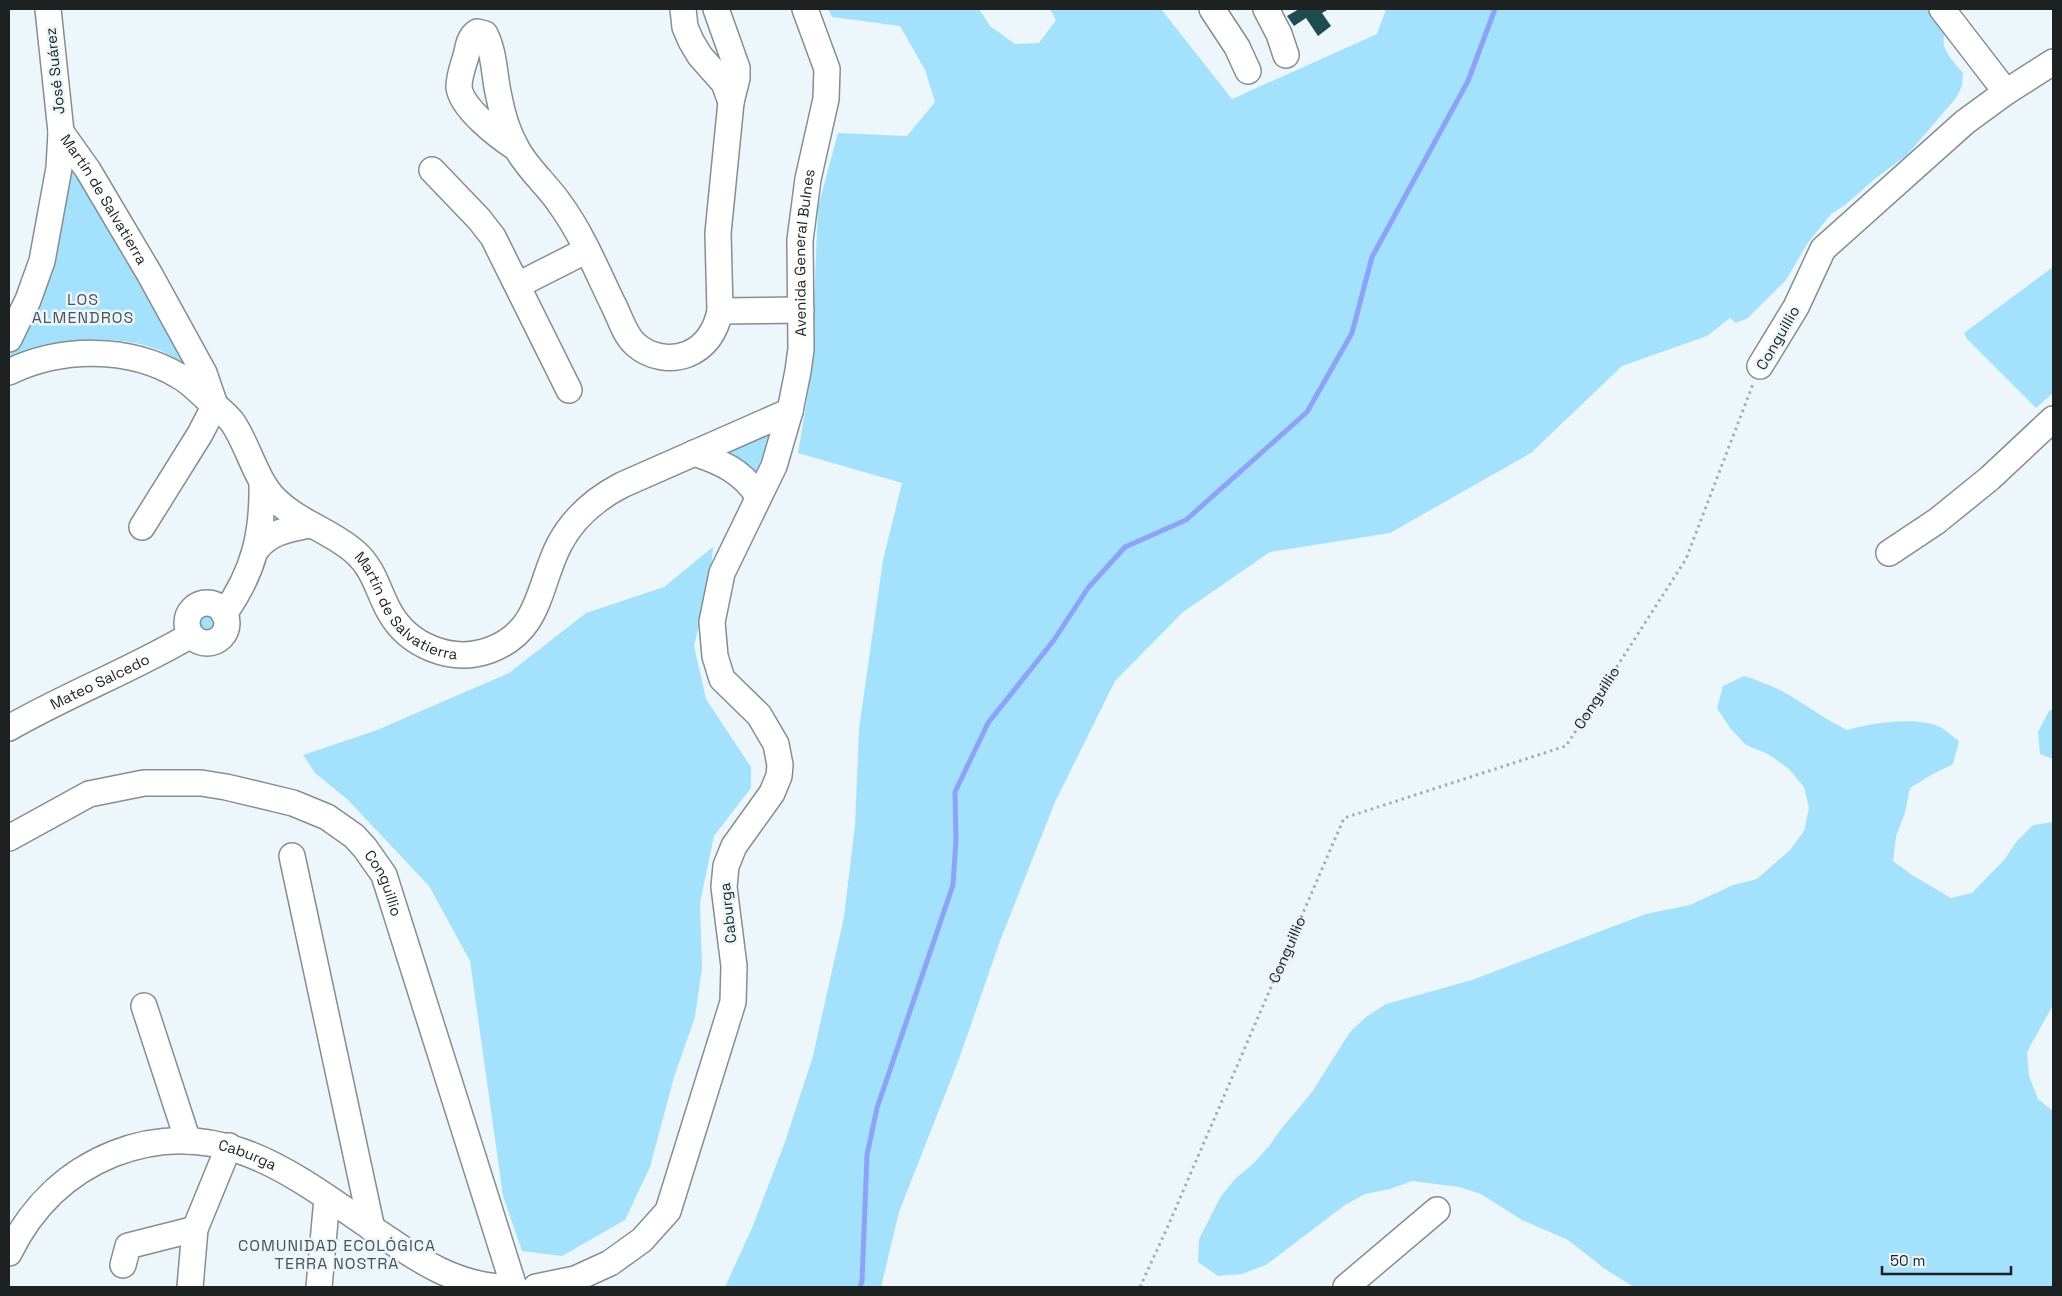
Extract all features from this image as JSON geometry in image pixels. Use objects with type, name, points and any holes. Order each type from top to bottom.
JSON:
[{"type":"street","name":"José Suárez","points":[[48,9],[61,132]]},
{"type":"street","points":[[683,9],[691,41],[700,56],[724,82],[731,102]]},
{"type":"street","points":[[516,148],[561,205],[588,250],[629,337],[644,351],[654,355],[674,358],[694,352],[709,338],[718,321],[720,310],[718,233],[731,102],[737,78],[737,68],[716,9]]},
{"type":"street","name":"Avenida General Bulnes","points":[[758,496],[774,466],[790,411],[801,349],[800,240],[808,179],[826,99],[827,69],[806,9]]},
{"type":"street","points":[[1212,9],[1237,47],[1248,71]]},
{"type":"street","points":[[1266,9],[1279,34],[1286,55]]},
{"type":"street","points":[[1942,9],[2006,92]]},
{"type":"street","name":"Conguillio","points":[[1760,366],[1796,307],[1824,249],[1965,122],[2006,92],[2053,62]]},
{"type":"street","name":"Martín de Salvatierra","points":[[9,339],[28,300],[42,261],[59,168],[61,132]]},
{"type":"street","name":"Martín de Salvatierra","points":[[61,132],[88,170],[149,274],[204,373],[215,406]]},
{"type":"street","points":[[432,170],[479,218],[492,237],[518,285],[569,390]]},
{"type":"street","points":[[518,285],[588,250]]},
{"type":"street","points":[[720,310],[800,310]]},
{"type":"street","name":"Martín de Salvatierra","points":[[9,372],[35,361],[55,356],[90,354],[119,356],[147,362],[181,376],[232,422],[253,459],[262,483],[276,500],[310,525],[338,539],[362,559],[378,583],[394,619],[410,636],[426,646],[446,653],[476,654],[503,644],[523,628],[537,606],[559,546],[575,521],[596,500],[622,485],[790,411]]},
{"type":"street","points":[[142,527],[200,434],[215,406]]},
{"type":"street","points":[[1889,553],[1937,521],[1990,478],[2053,419]]},
{"type":"street","points":[[694,453],[720,462],[738,472],[750,483],[758,496]]},
{"type":"street","name":"Mateo Salcedo","points":[[9,728],[41,710],[168,649],[191,635],[187,624],[194,608],[206,603],[212,604],[217,606],[224,614],[243,585],[256,550],[262,511],[262,483]]},
{"type":"street","name":"Caburga","points":[[536,1287],[575,1279],[610,1263],[642,1240],[668,1211],[733,1002],[734,966],[724,887],[726,866],[734,846],[772,793],[776,785],[780,765],[776,744],[759,715],[722,679],[715,656],[712,622],[722,573],[758,496]]},
{"type":"street","points":[[256,550],[262,542],[273,535],[310,525]]},
{"type":"street","name":"Conguillio","points":[[9,838],[89,794],[116,787],[173,782],[226,787],[293,803],[327,817],[354,836],[384,875],[514,1287]]},
{"type":"street","points":[[292,856],[372,1229]]},
{"type":"street","points":[[144,1006],[188,1140]]},
{"type":"street","name":"Caburga","points":[[9,1253],[20,1232],[47,1198],[82,1170],[115,1153],[144,1145],[188,1140],[229,1146],[249,1152],[291,1174],[425,1264],[442,1273],[477,1284],[498,1287]]},
{"type":"street","points":[[190,1287],[195,1230],[229,1146]]},
{"type":"street","points":[[319,1287],[327,1198]]},
{"type":"street","points":[[1358,1284],[1437,1210]]},
{"type":"street","points":[[123,1265],[128,1246],[195,1230]]},
{"type":"path","name":"Conguillio","points":[[1140,1287],[1176,1208],[1344,818],[1566,746],[1686,559],[1760,366]]},
{"type":"shaded area","points":[[828,9],[979,9],[990,26],[1015,44],[1039,43],[1056,20],[1050,9],[1161,9],[1232,99],[1377,34],[1386,9],[1955,9],[1946,29],[1944,43],[1949,56],[1963,73],[1962,86],[1956,98],[1907,155],[1831,214],[1807,244],[1786,280],[1748,318],[1736,323],[1730,318],[1707,336],[1622,366],[1531,453],[1390,533],[1270,552],[1183,612],[1115,681],[1055,802],[1000,941],[959,1059],[899,1212],[881,1287],[725,1287],[752,1228],[785,1142],[813,1056],[844,917],[855,825],[859,729],[883,560],[902,483],[798,453],[811,375],[818,207],[838,133],[907,136],[935,102],[925,70],[900,26],[832,17]]},
{"type":"shaded area","points":[[63,151],[204,385],[179,361],[162,351],[141,344],[119,341],[71,341],[27,351],[9,359]]},
{"type":"shaded area","points":[[2053,267],[2053,393],[2036,408],[1967,339],[1964,333]]},
{"type":"shaded area","points":[[768,431],[771,433],[756,474],[732,459],[725,451]]},
{"type":"shaded area","points":[[713,547],[710,579],[694,646],[706,699],[751,767],[751,788],[714,836],[700,903],[702,968],[695,1017],[674,1077],[650,1167],[625,1220],[562,1256],[522,1251],[503,1196],[470,961],[429,886],[348,800],[315,773],[303,755],[377,730],[509,673],[586,613],[664,587]]},
{"type":"shaded area","points":[[207,607],[213,608],[218,612],[222,617],[222,629],[218,634],[213,638],[207,639],[201,638],[196,634],[192,629],[191,623],[192,617],[196,612],[201,608]]},
{"type":"shaded area","points":[[1744,676],[1782,691],[1847,730],[1881,723],[1918,722],[1940,727],[1959,741],[1953,764],[1910,788],[1905,813],[1896,836],[1893,861],[1912,875],[1951,898],[1972,893],[2004,860],[2017,841],[2033,825],[2053,822],[2053,1005],[2027,1052],[2029,1076],[2038,1099],[2053,1111],[2053,1287],[1634,1287],[1605,1269],[1568,1240],[1522,1220],[1481,1194],[1459,1187],[1412,1181],[1390,1189],[1365,1194],[1345,1205],[1266,1265],[1242,1274],[1218,1276],[1198,1262],[1199,1239],[1221,1196],[1236,1178],[1253,1164],[1269,1146],[1312,1092],[1350,1032],[1366,1017],[1386,1004],[1472,980],[1646,914],[1690,905],[1733,885],[1757,879],[1790,850],[1804,831],[1809,808],[1804,787],[1789,769],[1768,754],[1746,745],[1730,728],[1717,708],[1723,686]]},
{"type":"shaded area","points":[[2053,709],[2053,759],[2040,754],[2038,732],[2049,711]]},
{"type":"building","points":[[1299,9],[1329,9],[1322,13],[1331,26],[1318,36],[1306,18],[1294,26],[1287,16]]},
{"type":"waterway","points":[[860,1287],[862,1281],[867,1155],[877,1108],[953,885],[956,840],[955,792],[988,723],[1054,640],[1088,588],[1125,547],[1186,520],[1307,412],[1352,333],[1372,257],[1468,81],[1495,9]]},
{"type":"district","name":"LOS ALMENDROS","points":[[83,308]]},
{"type":"district","name":"COMUNIDAD ECOLÓGICA TERRA NOSTRA","points":[[337,1254]]}]
